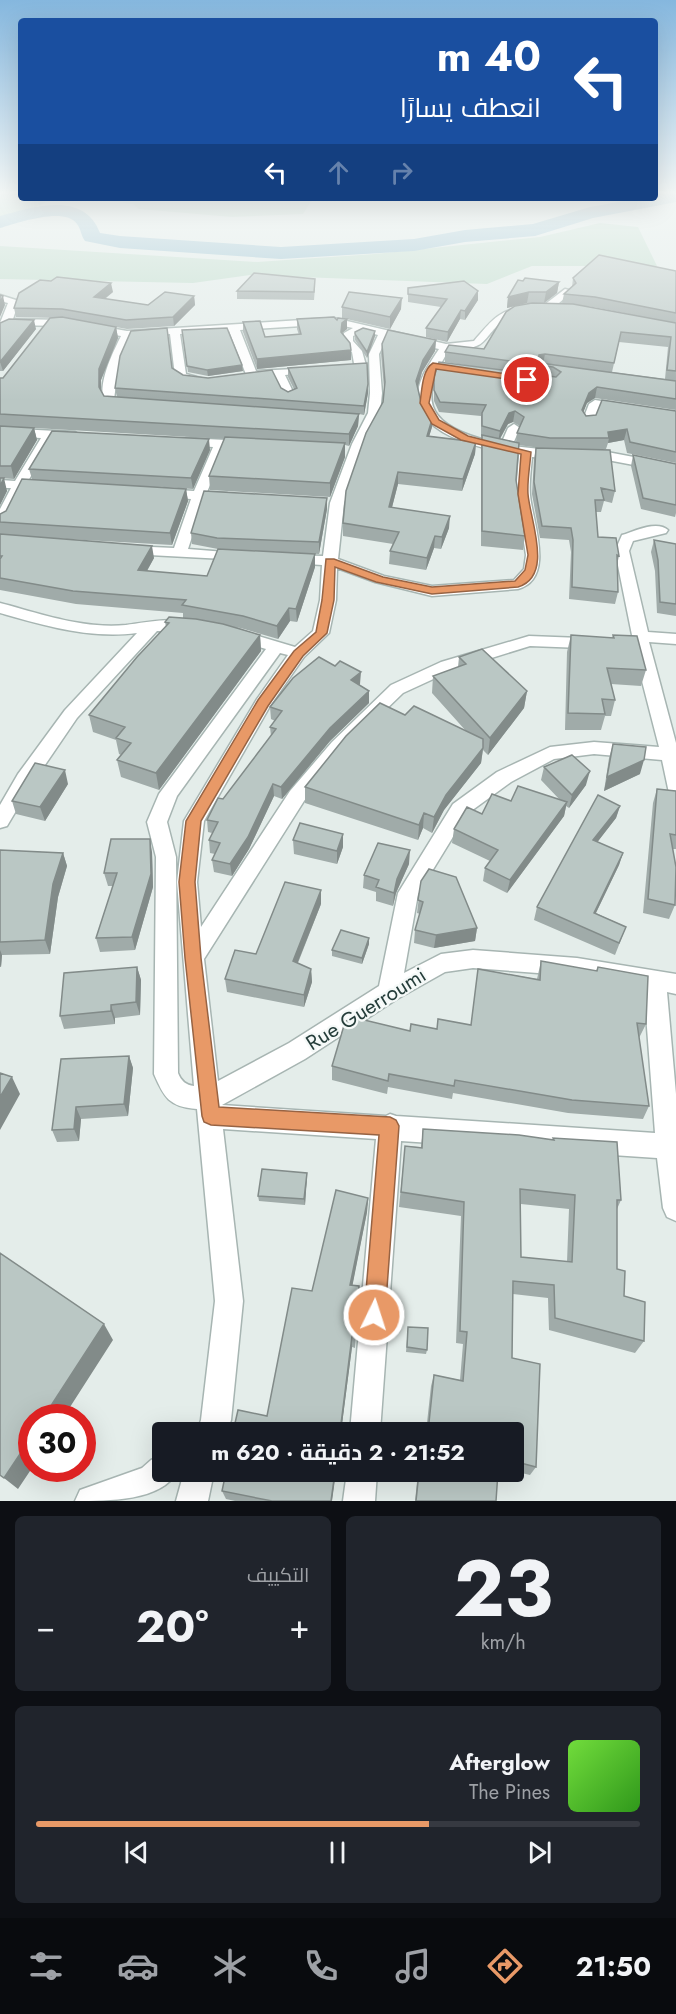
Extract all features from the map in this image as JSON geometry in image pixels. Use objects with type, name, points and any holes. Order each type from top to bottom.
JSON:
[{"type":"street","points":[[0,298],[14,301],[3,325],[45,328],[64,322],[127,334],[234,329],[324,321],[362,327],[446,347],[469,346],[478,343],[508,312],[526,308],[554,308],[568,291]]},
{"type":"street","points":[[357,367],[357,351],[348,342],[348,335],[362,327]]},
{"type":"street","points":[[234,329],[247,376],[325,368]]},
{"type":"street","points":[[175,332],[181,376],[194,380],[214,381]]},
{"type":"street","points":[[127,334],[113,364],[108,399],[110,404],[143,408]]},
{"type":"street","points":[[211,1422],[229,1301],[187,882],[194,821],[263,703],[298,653],[321,633],[328,600],[331,503],[363,421],[374,413],[376,393],[374,354],[384,334]]},
{"type":"street","points":[[446,347],[439,367],[428,379],[424,403],[435,422],[464,438],[526,452],[602,455],[676,469]]},
{"type":"street","points":[[278,372],[289,396]]},
{"type":"street","points":[[588,422],[595,404],[641,411]]},
{"type":"street","points":[[505,448],[514,428]]},
{"type":"street","points":[[0,432],[84,436]]},
{"type":"street","points":[[0,523],[19,485],[50,434]]},
{"type":"street","points":[[175,441],[255,446]]},
{"type":"street","points":[[179,554],[221,444]]},
{"type":"street","points":[[272,558],[330,561],[380,579],[432,591],[518,584],[531,570],[533,555],[523,494],[526,452]]},
{"type":"street","points":[[0,484],[53,487]]},
{"type":"street","points":[[143,492],[245,498]]},
{"type":"street","points":[[661,530],[648,531],[627,538],[622,551],[676,788]]},
{"type":"street","points":[[120,549],[249,557]]},
{"type":"street","points":[[0,608],[67,627],[105,631],[178,625],[200,629]]},
{"type":"street","points":[[0,821],[25,779],[71,714],[153,626]]},
{"type":"street","points":[[222,632],[244,636],[275,648],[298,653]]},
{"type":"street","points":[[193,958],[297,796],[338,746],[397,689],[447,666],[529,641],[676,639]]},
{"type":"street","points":[[275,648],[168,794],[157,822],[166,858],[166,1074],[173,1089],[210,1108],[390,1126],[672,1147]]},
{"type":"street","points":[[389,992],[408,893],[460,809],[504,777],[550,753],[594,748],[670,754]]},
{"type":"street","name":"Rue Guerroumi","points":[[210,1108],[389,992],[441,963],[473,959],[504,960],[577,967],[666,983]]},
{"type":"street","points":[[666,983],[676,1208]]},
{"type":"street","points":[[366,1422],[390,1126]]},
{"type":"street","points":[[91,1501],[152,1480]]},
{"type":"street","points":[[192,1501],[197,1482]]},
{"type":"street","points":[[359,1501],[361,1482]]},
{"type":"green space","points":[[0,261],[655,261],[657,266],[532,266],[487,284],[250,275],[193,283],[0,279]]},
{"type":"building","points":[[592,261],[628,261],[676,271],[676,313],[595,297],[564,294],[576,283],[573,278]]},
{"type":"building","points":[[254,273],[315,279],[314,292],[237,291]]},
{"type":"building","points":[[57,277],[111,283],[94,297],[148,305],[165,292],[194,296],[173,317],[126,320],[62,309],[14,308],[19,293],[40,280],[51,281]]},
{"type":"building","points":[[525,278],[559,282],[546,292],[529,292],[508,297],[518,280],[523,281]]},
{"type":"building","points":[[464,281],[478,291],[465,311],[461,310],[448,332],[426,328],[447,299],[408,294],[408,288]]},
{"type":"building","points":[[349,292],[402,298],[390,317],[342,307]]},
{"type":"building","points":[[532,303],[573,304],[676,323],[676,371],[667,370],[671,337],[621,332],[614,363],[545,354],[539,355],[538,361],[676,381],[676,399],[597,387],[589,393],[582,410],[586,416],[596,415],[602,400],[676,411],[676,452],[630,442],[627,429],[608,432],[609,438],[550,438],[517,433],[524,417],[515,411],[509,413],[500,431],[482,426],[482,413],[486,405],[440,402],[434,390],[434,377],[439,362],[556,377],[561,372],[553,367],[445,352],[449,345],[484,349],[506,312],[515,306]]},
{"type":"building","points":[[62,317],[116,327],[99,369],[99,387],[104,396],[359,414],[349,434],[0,414],[0,378],[3,378],[50,318]]},
{"type":"building","points":[[334,317],[337,320],[338,318],[347,319],[342,323],[341,332],[350,343],[351,350],[257,359],[243,322],[260,321],[265,337],[301,334],[297,319]]},
{"type":"building","points":[[9,319],[34,320],[0,362],[0,323]]},
{"type":"building","points":[[167,328],[172,368],[183,375],[208,378],[272,370],[281,388],[288,392],[297,388],[288,368],[367,363],[368,384],[364,406],[115,388],[120,356],[131,331]]},
{"type":"building","points":[[227,328],[242,365],[207,370],[187,366],[182,330]]},
{"type":"building","points":[[363,328],[375,331],[367,352],[355,334]]},
{"type":"building","points":[[388,330],[436,340],[423,360],[416,381],[421,402],[433,416],[427,436],[476,442],[463,479],[398,472],[389,507],[450,516],[442,537],[435,536],[427,558],[390,551],[399,532],[343,523],[346,491],[366,433],[383,402],[385,382],[382,344]]},
{"type":"building","points":[[0,426],[34,428],[11,466],[0,466]]},
{"type":"building","points":[[52,431],[209,439],[191,478],[29,469]]},
{"type":"building","points":[[482,435],[519,443],[516,480],[525,536],[482,531]]},
{"type":"building","points":[[225,437],[345,443],[330,483],[209,476]]},
{"type":"building","points":[[536,448],[610,450],[615,491],[601,488],[604,500],[595,500],[598,537],[616,538],[619,556],[617,555],[618,592],[572,587],[571,528],[542,526],[534,482]]},
{"type":"building","points":[[633,455],[676,464],[676,505],[643,498]]},
{"type":"building","points":[[22,479],[186,489],[170,533],[0,522],[0,514],[6,511]]},
{"type":"building","points":[[204,491],[327,498],[319,542],[217,538],[191,533]]},
{"type":"building","points":[[0,534],[152,546],[138,570],[207,576],[218,549],[315,554],[296,609],[289,608],[277,626],[243,616],[182,605],[186,600],[73,591],[0,578],[2,556],[0,556]]},
{"type":"building","points":[[654,540],[676,544],[676,604],[660,602],[658,560]]},
{"type":"building","points":[[169,617],[223,624],[260,635],[156,773],[117,760],[131,743],[116,738],[125,727],[89,715],[137,657],[169,623],[165,622]]},
{"type":"building","points":[[571,635],[614,638],[613,635],[637,636],[646,670],[607,668],[615,700],[602,699],[605,714],[568,713]]},
{"type":"building","points":[[482,649],[527,691],[490,738],[433,676],[466,664],[459,657]]},
{"type":"building","points":[[319,657],[335,666],[340,661],[361,672],[351,680],[369,691],[330,728],[281,787],[273,784],[248,837],[230,864],[212,860],[220,843],[209,840],[218,822],[207,820],[218,798],[223,799],[276,729],[270,727],[282,711],[270,707],[293,678]]},
{"type":"building","points":[[380,703],[405,715],[414,706],[483,739],[483,748],[446,795],[434,817],[424,813],[419,825],[305,787],[346,736]]},
{"type":"building","points":[[613,744],[646,747],[644,760],[607,777]]},
{"type":"building","points":[[572,755],[590,771],[572,795],[544,767]]},
{"type":"building","points":[[35,763],[65,770],[40,807],[12,801]]},
{"type":"building","points":[[518,786],[567,802],[510,880],[485,868],[498,850],[454,829],[467,807],[482,814],[492,794],[511,801]]},
{"type":"building","points":[[657,789],[676,791],[676,835],[670,834],[676,867],[675,905],[648,899]]},
{"type":"building","points":[[598,795],[620,806],[593,840],[623,853],[594,913],[626,927],[619,943],[537,907]]},
{"type":"building","points":[[300,823],[343,834],[337,851],[293,840]]},
{"type":"building","points":[[111,839],[150,839],[151,874],[132,937],[96,938],[117,873],[104,873]]},
{"type":"building","points":[[378,843],[410,850],[397,879],[394,893],[376,887],[379,880],[364,875]]},
{"type":"building","points":[[0,850],[63,853],[53,884],[45,940],[0,942]]},
{"type":"building","points":[[429,869],[456,877],[477,928],[436,935],[415,930],[423,902],[418,900],[421,881]]},
{"type":"building","points":[[285,882],[321,890],[293,961],[311,969],[304,995],[225,979],[235,950],[256,954]]},
{"type":"building","points":[[341,930],[369,938],[362,958],[332,950]]},
{"type":"building","points":[[541,961],[597,971],[598,967],[648,976],[646,1024],[637,1023],[649,1106],[572,1100],[455,1080],[454,1086],[389,1074],[388,1081],[332,1066],[345,1022],[352,1017],[410,1031],[411,1024],[437,1029],[438,1019],[471,1025],[478,969],[540,980]]},
{"type":"building","points":[[137,967],[136,1002],[111,1005],[111,1011],[60,1016],[64,973]]},
{"type":"building","points":[[129,1056],[124,1104],[76,1107],[74,1129],[52,1130],[61,1059]]},
{"type":"building","points":[[0,1073],[12,1077],[0,1097]]},
{"type":"building","points":[[423,1129],[519,1135],[554,1140],[553,1138],[617,1142],[621,1200],[617,1200],[617,1269],[625,1271],[624,1296],[645,1302],[644,1341],[555,1318],[554,1285],[513,1281],[512,1358],[540,1364],[536,1467],[524,1464],[524,1422],[429,1422],[434,1375],[463,1381],[467,1332],[460,1331],[464,1202],[401,1192],[405,1146],[422,1148]],"holes":[[[520,1189],[575,1195],[572,1262],[521,1257]]]},
{"type":"building","points":[[262,1169],[307,1173],[304,1199],[258,1196]]},
{"type":"building","points":[[336,1190],[368,1198],[350,1285],[359,1286],[356,1336],[352,1336],[341,1422],[235,1422],[238,1410],[267,1416],[292,1288],[312,1291]]},
{"type":"building","points":[[0,1253],[104,1324],[52,1404],[18,1404],[18,1457],[4,1478],[0,1475]]},
{"type":"building","points":[[408,1327],[428,1328],[427,1350],[407,1347]]},
{"type":"building","points":[[224,1482],[334,1482],[331,1501],[272,1501],[222,1491]]},
{"type":"building","points":[[418,1482],[497,1482],[496,1501],[416,1501]]},
{"type":"route","points":[[374,1315],[390,1126],[211,1116],[203,1059],[187,882],[194,821],[263,703],[298,653],[321,633],[328,600],[330,561],[380,579],[432,591],[518,584],[531,570],[533,555],[523,494],[526,452],[486,445],[464,438],[435,422],[424,403],[433,366],[527,380]]}]
